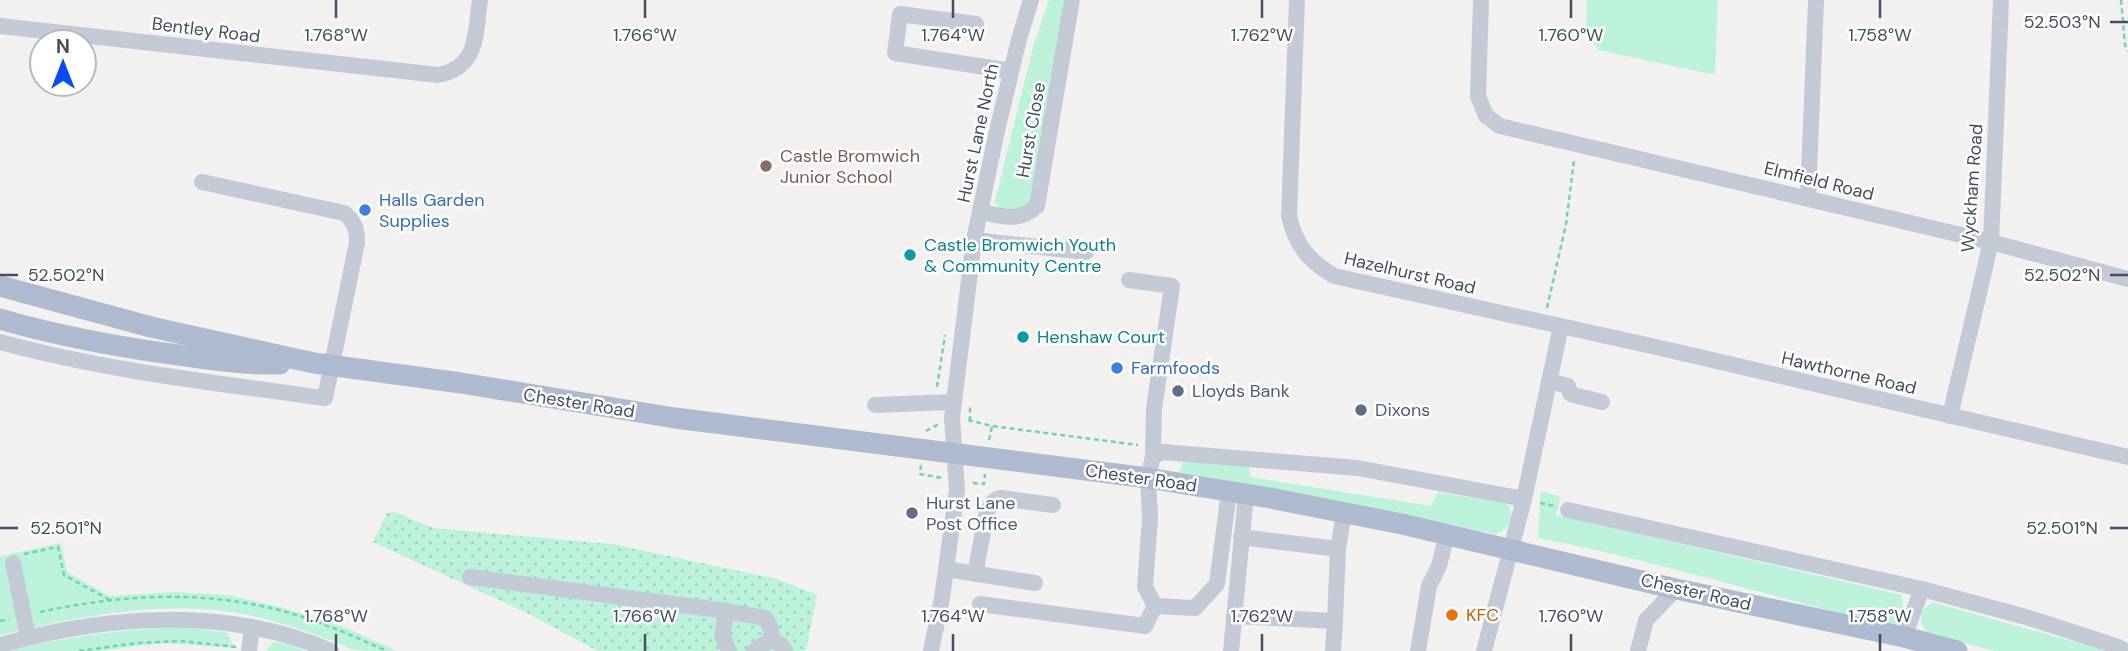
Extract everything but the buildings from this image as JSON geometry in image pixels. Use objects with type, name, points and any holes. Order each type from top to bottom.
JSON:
[{"type":"main road","name":"Chester Road","points":[[0,286],[152,327],[322,364],[461,383],[675,418],[1148,478],[1345,513],[1512,548],[1676,589],[1957,651]]},
{"type":"main road","name":"Chester Road","points":[[0,318],[49,333],[132,349],[248,365],[322,364]]},
{"type":"street","name":"Bentley Road","points":[[0,26],[438,75],[452,72],[464,64],[473,50],[480,0]]},
{"type":"street","name":"Hurst Lane North","points":[[931,651],[957,491],[952,418],[974,240],[1031,0]]},
{"type":"street","name":"Hurst Close","points":[[981,212],[1014,217],[1027,215],[1037,206],[1072,0]]},
{"type":"street","name":"Hazelhurst Road","points":[[1297,0],[1289,216],[1299,245],[1310,258],[1334,276],[1561,326]]},
{"type":"street","name":"Elmfield Road","points":[[1481,0],[1478,96],[1486,116],[1500,126],[1991,242],[2128,279]]},
{"type":"street","points":[[1808,198],[1816,0]]},
{"type":"street","name":"Wyckham Road","points":[[1950,416],[1991,242],[2001,0]]},
{"type":"street","points":[[976,24],[900,14],[895,52],[1012,71]]},
{"type":"street","points":[[0,342],[83,362],[325,398],[322,364],[357,243],[356,227],[352,219],[344,213],[202,182]]},
{"type":"street","points":[[974,240],[1086,252]]},
{"type":"street","points":[[1129,280],[1172,286],[1154,408],[1153,456],[1148,478],[1150,518],[1145,587],[1155,606]]},
{"type":"street","points":[[1484,651],[1512,548],[1530,501],[1561,326]]},
{"type":"street","name":"Hawthorne Road","points":[[1561,326],[2128,457]]},
{"type":"street","points":[[1549,382],[1568,386],[1573,395],[1602,402]]},
{"type":"street","points":[[874,405],[954,402]]},
{"type":"street","points":[[1153,456],[1163,452],[1358,468],[1530,501]]},
{"type":"street","points":[[1155,606],[1195,608],[1217,584],[1237,493]]},
{"type":"street","points":[[1231,651],[1241,537],[1237,493]]},
{"type":"street","points":[[975,574],[987,511],[994,501],[1000,498],[1053,505]]},
{"type":"street","points":[[1568,510],[1922,589],[2026,617],[2125,651]]},
{"type":"street","points":[[1333,651],[1338,549],[1345,513]]},
{"type":"street","points":[[1418,651],[1429,586],[1439,566],[1447,534]]},
{"type":"street","points":[[1241,537],[1338,549]]},
{"type":"street","points":[[18,559],[28,637]]},
{"type":"street","points":[[946,569],[1035,583]]},
{"type":"street","points":[[470,577],[765,618],[771,628],[772,639]]},
{"type":"street","points":[[1638,651],[1647,620],[1676,589]]},
{"type":"street","points":[[1904,638],[1922,589]]},
{"type":"street","points":[[980,604],[1145,626],[1155,606]]},
{"type":"street","points":[[727,611],[722,635],[729,651]]},
{"type":"street","points":[[1234,617],[1335,621]]},
{"type":"street","points":[[0,645],[92,625],[161,619],[205,620],[252,627],[312,643],[331,651]]},
{"type":"street","points":[[250,650],[252,627]]},
{"type":"street","points":[[754,651],[772,639]]},
{"type":"street","points":[[772,639],[785,651]]},
{"type":"path","points":[[2121,0],[2125,45],[2128,51]]},
{"type":"path","points":[[1544,322],[1566,224],[1577,143]]},
{"type":"path","points":[[934,402],[945,335]]},
{"type":"path","points":[[1530,501],[1568,510]]},
{"type":"path","points":[[18,559],[58,547],[64,575],[110,600]]},
{"type":"path","points":[[79,651],[136,643],[181,641],[250,650]]},
{"type":"green space","points":[[1049,0],[1064,0],[1031,200],[1025,210],[1000,210],[995,201],[1032,51]]},
{"type":"green space","points":[[1587,0],[1718,0],[1715,75],[1598,50],[1586,30]]},
{"type":"green space","points":[[1184,461],[1249,466],[1250,477],[1431,506],[1438,492],[1508,504],[1511,518],[1508,526],[1495,534],[1294,492],[1179,472]]},
{"type":"green space","points":[[1541,491],[1561,497],[1556,515],[1902,595],[1904,616],[1896,626],[1538,538]]},
{"type":"green space","points":[[395,512],[433,528],[612,544],[777,579],[817,595],[806,651],[598,651],[527,613],[373,542],[387,513]]},
{"type":"green space","points":[[61,543],[67,572],[109,596],[174,592],[227,595],[280,607],[339,625],[397,651],[354,650],[263,618],[190,609],[158,609],[94,616],[0,635],[0,556]]},
{"type":"green space","points":[[1932,602],[2105,651],[1995,651],[1927,633],[1921,623],[1921,612]]},
{"type":"green space","points":[[184,627],[228,633],[234,648],[164,643],[99,651],[4,651],[93,634]]},
{"type":"green space","points":[[273,642],[291,645],[305,651],[266,651]]},
{"type":"place","name":"Castle Bromwich Junior School","points":[[766,166]]},
{"type":"place","name":"Halls Garden Supplies","points":[[365,210]]},
{"type":"place","name":"Castle Bromwich Youth & Community Centre","points":[[910,255]]},
{"type":"place","name":"Henshaw Court","points":[[1023,337]]},
{"type":"place","name":"Farmfoods","points":[[1117,368]]},
{"type":"place","name":"Lloyds Bank","points":[[1178,391]]},
{"type":"place","name":"Dixons","points":[[1361,410]]},
{"type":"place","name":"Hurst Lane Post Office","points":[[912,513]]},
{"type":"place","name":"KFC","points":[[1452,615]]}]
